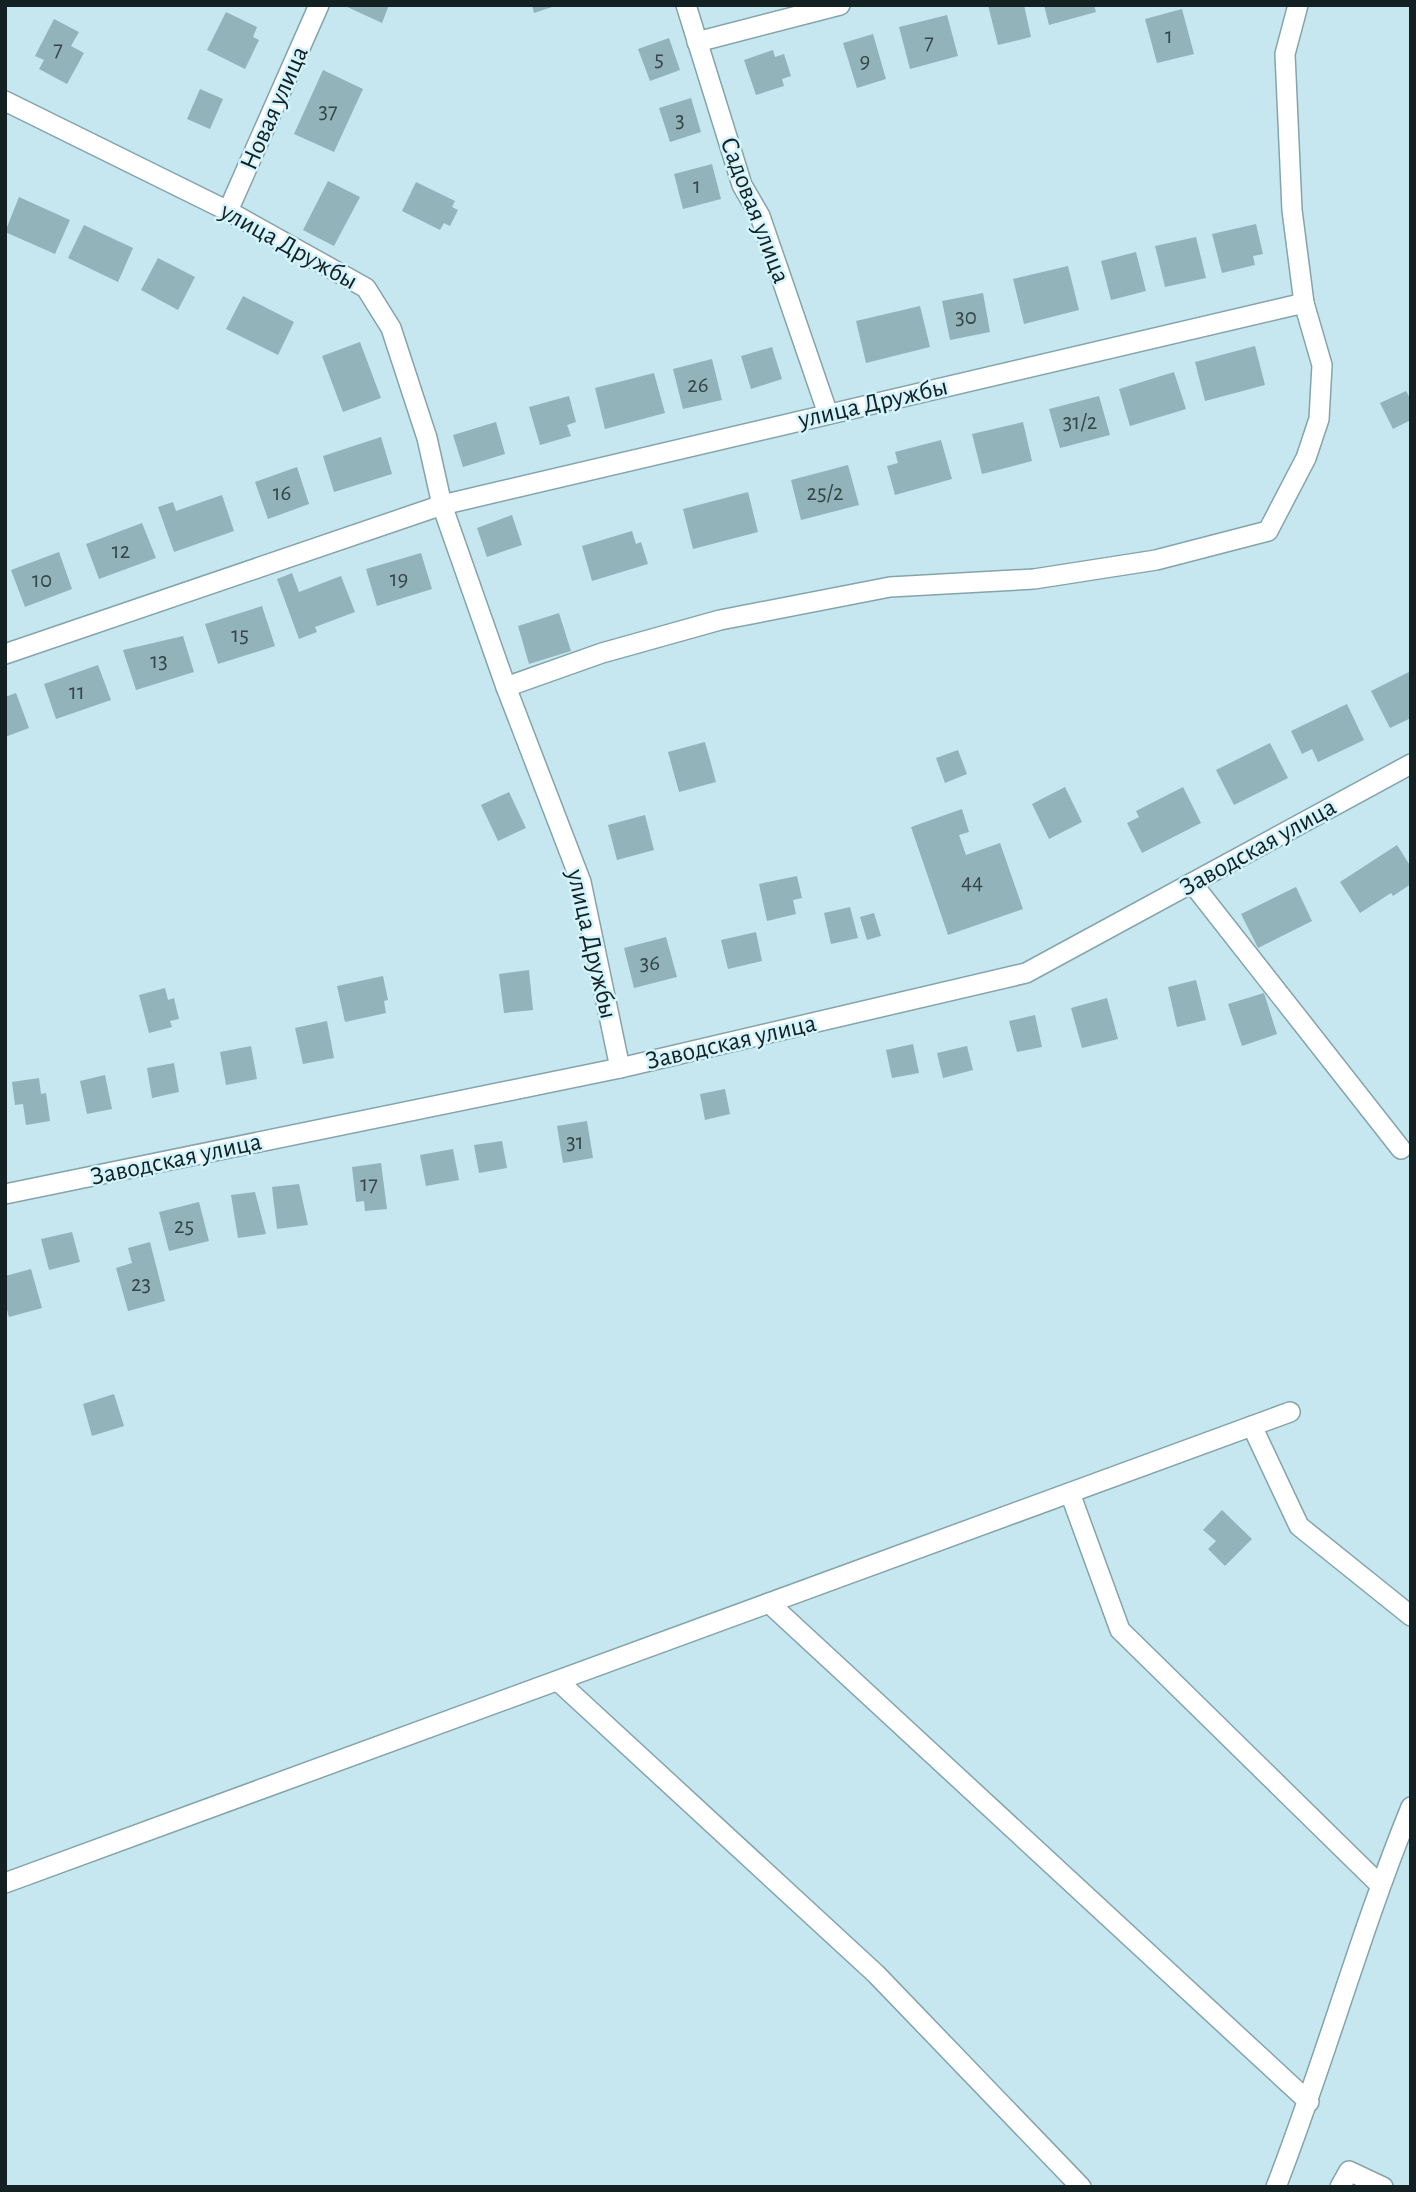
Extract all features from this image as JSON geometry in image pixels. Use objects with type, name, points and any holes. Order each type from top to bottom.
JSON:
[{"type":"street","name":"Новая улица","points":[[228,211],[319,5]]},
{"type":"street","name":"Садовая улица","points":[[686,5],[742,185],[760,216],[828,414]]},
{"type":"street","points":[[698,41],[841,5]]},
{"type":"street","points":[[506,687],[602,653],[720,620],[890,587],[1034,579],[1143,562],[1268,531],[1306,458],[1319,419],[1322,365],[1304,303],[1292,210],[1285,54],[1298,5]]},
{"type":"street","name":"улица Дружбы","points":[[5,101],[228,211],[366,288],[391,328],[427,438],[442,505],[506,687],[581,882],[620,1068]]},
{"type":"street","name":"улица Дружбы","points":[[5,654],[442,505],[1304,303]]},
{"type":"street","name":"Заводская улица","points":[[5,1194],[620,1068],[1026,973],[1411,764]]},
{"type":"street","points":[[1192,883],[1401,1149]]},
{"type":"street","points":[[5,1884],[1290,1412]]},
{"type":"street","points":[[1252,1426],[1299,1526],[1411,1616]]},
{"type":"street","points":[[1070,1493],[1120,1630],[1379,1884]]},
{"type":"street","points":[[769,1603],[1309,2102]]},
{"type":"street","points":[[558,1681],[876,1974],[1081,2187]]},
{"type":"street","points":[[1276,2187],[1309,2102],[1379,1884],[1411,1807]]},
{"type":"street","points":[[1340,2187],[1349,2171],[1383,2187]]},
{"type":"building","points":[[343,5],[389,5],[382,23]]},
{"type":"building","points":[[532,5],[555,5],[555,6],[534,13]]},
{"type":"building","points":[[988,5],[1024,5],[1031,37],[998,45]]},
{"type":"building","points":[[1044,5],[1094,5],[1096,12],[1049,25]]},
{"type":"building","points":[[1182,9],[1194,54],[1157,63],[1145,19]]},
{"type":"building","points":[[226,12],[257,27],[253,37],[259,40],[245,69],[207,50]]},
{"type":"building","points":[[947,15],[958,56],[910,69],[899,27]]},
{"type":"building","points":[[54,19],[79,32],[71,46],[84,53],[67,84],[39,69],[44,60],[35,56]]},
{"type":"building","points":[[873,34],[886,79],[857,88],[843,43]]},
{"type":"building","points":[[669,38],[680,70],[650,81],[638,49]]},
{"type":"building","points":[[773,50],[775,57],[784,54],[791,76],[782,79],[784,86],[756,95],[744,60]]},
{"type":"building","points":[[323,70],[363,89],[334,152],[294,134]]},
{"type":"building","points":[[200,89],[223,99],[210,129],[187,119]]},
{"type":"building","points":[[691,98],[701,132],[670,142],[659,108]]},
{"type":"building","points":[[712,164],[721,199],[683,209],[674,174]]},
{"type":"building","points":[[328,181],[360,197],[334,246],[303,230]]},
{"type":"building","points":[[416,182],[455,201],[452,207],[458,210],[450,226],[444,223],[440,230],[402,211]]},
{"type":"building","points":[[19,197],[70,220],[55,254],[5,232]]},
{"type":"building","points":[[1256,224],[1263,254],[1253,256],[1255,265],[1222,273],[1212,234]]},
{"type":"building","points":[[84,225],[133,248],[118,282],[68,258]]},
{"type":"building","points":[[1196,237],[1206,278],[1165,287],[1155,246]]},
{"type":"building","points":[[1136,252],[1146,291],[1111,300],[1101,261]]},
{"type":"building","points":[[158,258],[195,277],[178,310],[141,290]]},
{"type":"building","points":[[1068,266],[1079,310],[1024,324],[1013,279]]},
{"type":"building","points":[[983,293],[990,332],[950,340],[942,301]]},
{"type":"building","points":[[243,296],[294,322],[278,355],[226,329]]},
{"type":"building","points":[[920,306],[930,347],[866,363],[856,321]]},
{"type":"building","points":[[360,342],[381,398],[343,412],[322,356]]},
{"type":"building","points":[[1255,346],[1265,385],[1205,401],[1195,362]]},
{"type":"building","points":[[772,347],[782,379],[751,389],[741,356]]},
{"type":"building","points":[[712,359],[722,400],[683,409],[673,369]]},
{"type":"building","points":[[1174,372],[1186,409],[1130,426],[1119,389]]},
{"type":"building","points":[[654,373],[665,413],[605,429],[595,388]]},
{"type":"building","points":[[1406,391],[1411,400],[1411,420],[1393,429],[1380,403]]},
{"type":"building","points":[[569,396],[576,422],[567,425],[571,436],[540,445],[529,407]]},
{"type":"building","points":[[1099,396],[1110,435],[1060,448],[1049,409]]},
{"type":"building","points":[[496,422],[505,454],[463,467],[453,435]]},
{"type":"building","points":[[1023,422],[1032,461],[982,474],[972,434]]},
{"type":"building","points":[[381,437],[392,474],[334,492],[323,456]]},
{"type":"building","points":[[941,440],[952,479],[895,495],[887,466],[898,463],[895,452]]},
{"type":"building","points":[[848,465],[859,505],[801,520],[791,480]]},
{"type":"building","points":[[297,467],[309,504],[268,519],[255,482]]},
{"type":"building","points":[[748,492],[758,532],[693,549],[683,509]]},
{"type":"building","points":[[222,495],[234,531],[174,552],[158,507],[173,502],[176,511]]},
{"type":"building","points":[[512,515],[522,545],[487,557],[477,528]]},
{"type":"building","points":[[142,523],[156,558],[99,579],[86,544]]},
{"type":"building","points":[[632,531],[636,544],[641,542],[648,564],[592,581],[582,546]]},
{"type":"building","points":[[59,552],[72,589],[25,607],[11,570]]},
{"type":"building","points":[[421,553],[432,589],[377,606],[366,569]]},
{"type":"building","points":[[292,573],[299,592],[341,576],[355,612],[315,627],[317,632],[299,639],[277,579]]},
{"type":"building","points":[[262,606],[275,646],[218,664],[205,624]]},
{"type":"building","points":[[559,613],[571,651],[529,664],[518,626]]},
{"type":"building","points":[[183,636],[194,672],[136,690],[123,650]]},
{"type":"building","points":[[98,665],[111,700],[56,719],[44,684]]},
{"type":"building","points":[[1411,671],[1411,718],[1390,728],[1371,691]]},
{"type":"building","points":[[16,693],[29,728],[5,737],[5,697]]},
{"type":"building","points":[[1347,704],[1364,740],[1318,762],[1312,749],[1302,754],[1291,731]]},
{"type":"building","points":[[705,742],[716,782],[679,792],[668,752]]},
{"type":"building","points":[[1270,743],[1288,778],[1234,805],[1216,770]]},
{"type":"building","points":[[958,750],[967,774],[945,783],[936,758]]},
{"type":"building","points":[[1065,787],[1082,822],[1049,839],[1032,804]]},
{"type":"building","points":[[1183,787],[1201,823],[1142,853],[1127,823],[1139,817],[1136,811]]},
{"type":"building","points":[[509,792],[526,828],[498,841],[481,805]]},
{"type":"building","points":[[962,809],[969,832],[959,835],[966,855],[1000,843],[1023,909],[948,935],[911,827]]},
{"type":"building","points":[[645,815],[654,850],[617,860],[608,825]]},
{"type":"building","points":[[1397,845],[1411,867],[1411,884],[1360,913],[1340,882]]},
{"type":"building","points":[[797,876],[802,898],[793,900],[796,914],[767,921],[759,884]]},
{"type":"building","points":[[1296,887],[1312,921],[1258,948],[1241,914]]},
{"type":"building","points":[[850,907],[858,938],[831,944],[824,913]]},
{"type":"building","points":[[874,913],[881,936],[867,940],[860,917]]},
{"type":"building","points":[[756,932],[762,961],[728,969],[721,940]]},
{"type":"building","points":[[666,937],[677,977],[634,988],[624,948]]},
{"type":"building","points":[[529,970],[533,1010],[504,1013],[499,974]]},
{"type":"building","points":[[383,976],[388,1000],[384,1001],[386,1013],[345,1022],[337,986]]},
{"type":"building","points":[[1196,980],[1206,1020],[1177,1027],[1168,987]]},
{"type":"building","points":[[165,988],[168,1000],[174,998],[179,1019],[170,1021],[172,1027],[149,1033],[139,995]]},
{"type":"building","points":[[1264,993],[1277,1034],[1242,1046],[1228,1004]]},
{"type":"building","points":[[1107,998],[1118,1039],[1082,1048],[1071,1008]]},
{"type":"building","points":[[1035,1015],[1042,1047],[1017,1052],[1009,1021]]},
{"type":"building","points":[[327,1021],[334,1058],[303,1064],[295,1028]]},
{"type":"building","points":[[913,1044],[919,1073],[892,1078],[886,1050]]},
{"type":"building","points":[[251,1046],[257,1079],[226,1085],[220,1052]]},
{"type":"building","points":[[967,1046],[973,1070],[943,1078],[937,1053]]},
{"type":"building","points":[[174,1063],[179,1092],[152,1098],[147,1068]]},
{"type":"building","points":[[105,1075],[112,1109],[87,1114],[80,1081]]},
{"type":"building","points":[[39,1078],[41,1094],[46,1093],[50,1121],[26,1125],[23,1104],[15,1105],[12,1082]]},
{"type":"building","points":[[725,1089],[730,1114],[705,1120],[700,1094]]},
{"type":"building","points":[[587,1121],[593,1158],[563,1163],[557,1126]]},
{"type":"building","points":[[502,1141],[507,1168],[479,1173],[474,1145]]},
{"type":"building","points":[[453,1149],[459,1180],[426,1186],[420,1155]]},
{"type":"building","points":[[381,1163],[387,1209],[365,1211],[364,1201],[356,1202],[352,1167]]},
{"type":"building","points":[[299,1184],[308,1225],[277,1229],[272,1187]]},
{"type":"building","points":[[255,1192],[266,1234],[238,1238],[231,1195]]},
{"type":"building","points":[[199,1202],[209,1241],[169,1251],[159,1212]]},
{"type":"building","points":[[72,1232],[80,1262],[49,1270],[41,1239]]},
{"type":"building","points":[[150,1242],[165,1301],[128,1311],[116,1268],[132,1263],[128,1248]]},
{"type":"building","points":[[31,1269],[42,1308],[9,1317],[5,1303],[5,1276]]},
{"type":"building","points":[[114,1394],[124,1426],[92,1436],[83,1404]]},
{"type":"building","points":[[1222,1510],[1252,1539],[1225,1566],[1208,1549],[1216,1541],[1203,1530]]}]
